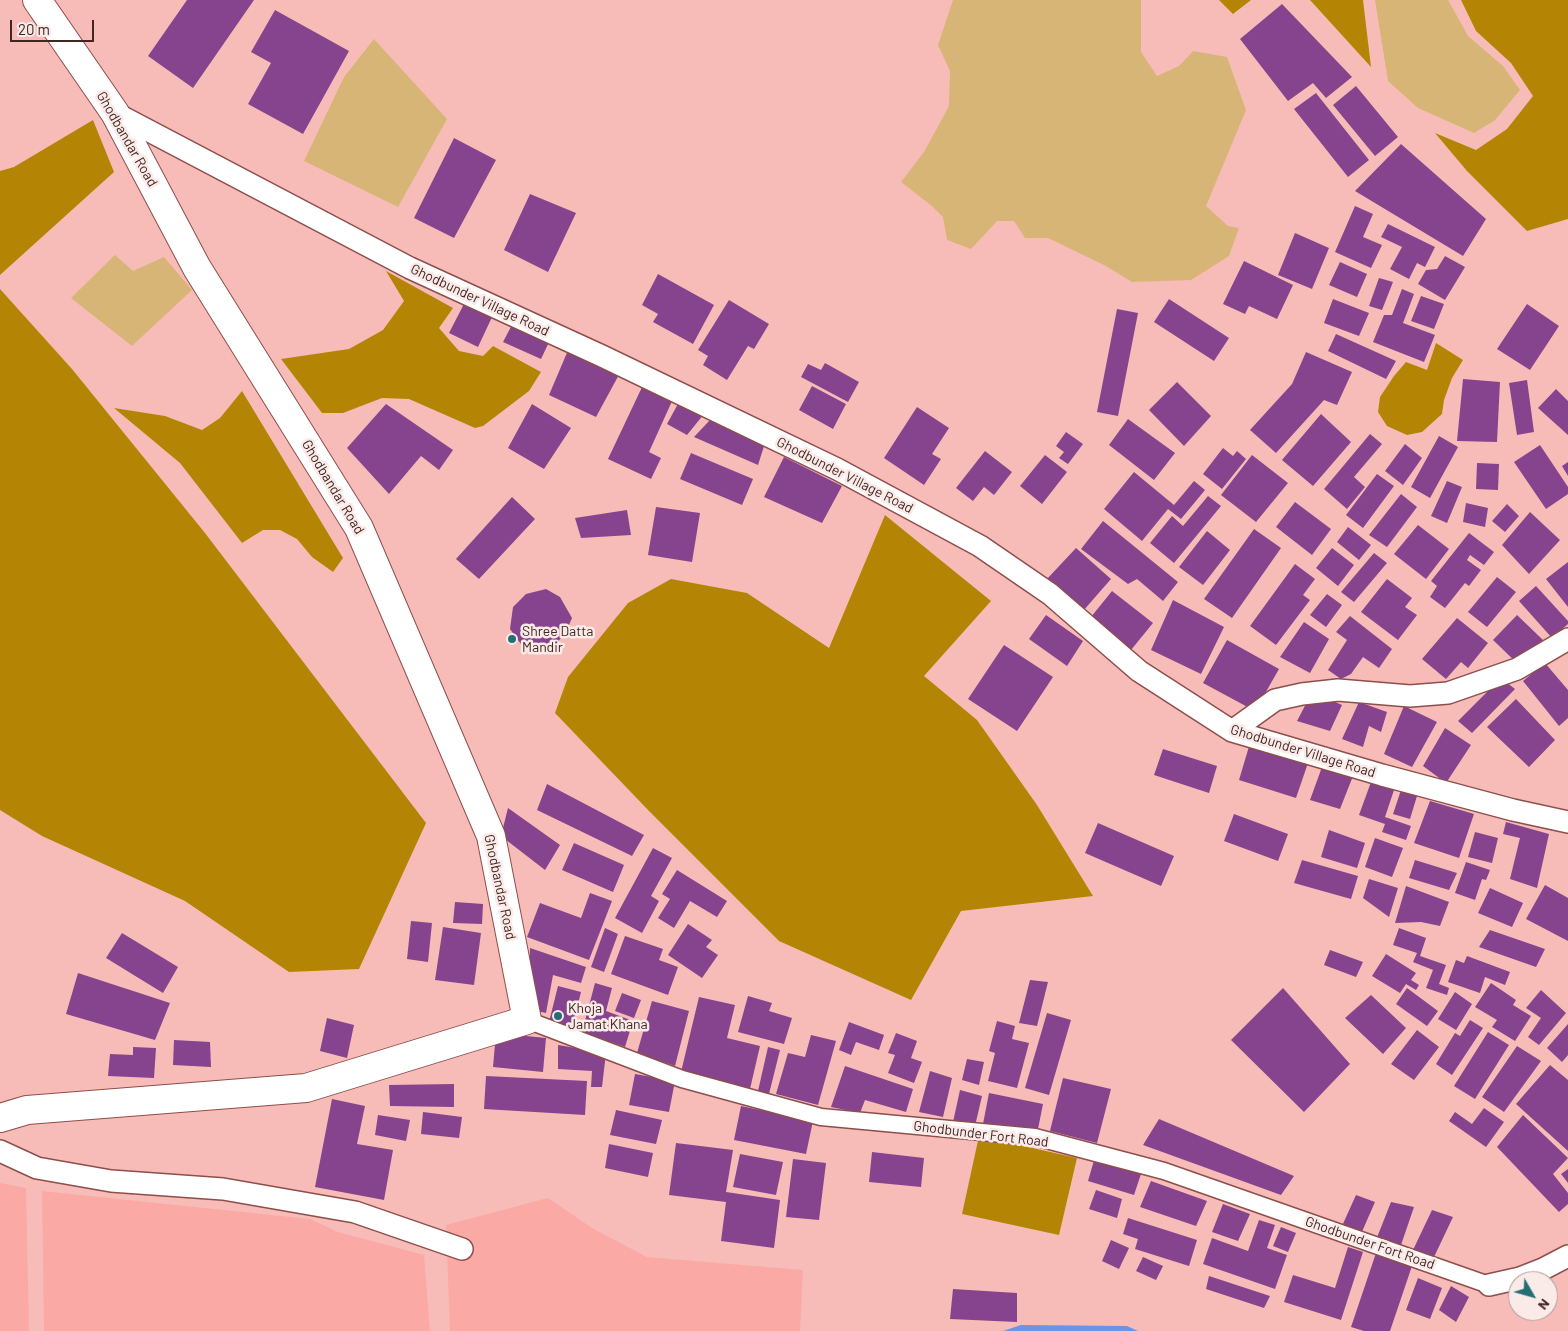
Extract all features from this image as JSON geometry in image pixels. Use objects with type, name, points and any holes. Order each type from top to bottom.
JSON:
[{"type":"street","name":"Ghodbandar Road","points":[[37,0],[115,113],[197,268],[359,528],[491,836],[527,1020]]},
{"type":"street","name":"Ghodbunder Village Road","points":[[115,113],[410,268],[602,356],[837,469],[980,546],[1050,594],[1139,671],[1232,731],[1382,776],[1568,822]]},
{"type":"street","points":[[1232,731],[1275,700],[1302,694],[1338,690],[1410,696],[1448,693],[1517,669],[1568,639]]},
{"type":"street","points":[[0,1118],[26,1110],[306,1088],[527,1020]]},
{"type":"street","name":"Ghodbunder Fort Road","points":[[527,1020],[682,1079],[821,1117],[1035,1137],[1164,1171],[1488,1285]]},
{"type":"street","points":[[0,1151],[37,1168],[111,1181],[223,1189],[355,1212],[462,1250]]},
{"type":"street","points":[[1488,1285],[1520,1278],[1568,1256]]},
{"type":"shaded area","points":[[953,0],[1141,0],[1141,52],[1157,76],[1179,66],[1193,51],[1227,57],[1246,110],[1206,206],[1228,226],[1239,228],[1229,256],[1191,280],[1132,282],[1104,265],[1048,238],[1025,238],[1014,221],[997,221],[971,249],[947,240],[943,217],[901,182],[924,152],[949,106],[950,71],[938,45]]},
{"type":"shaded area","points":[[1219,0],[1251,0],[1233,14]]},
{"type":"shaded area","points":[[1310,0],[1363,0],[1371,67]]},
{"type":"shaded area","points":[[1375,0],[1448,0],[1468,36],[1503,66],[1520,90],[1495,120],[1474,133],[1418,108],[1388,81]]},
{"type":"shaded area","points":[[1461,0],[1568,0],[1568,219],[1527,231],[1467,171],[1435,133],[1476,150],[1507,129],[1533,96],[1511,63],[1476,31]]},
{"type":"shaded area","points":[[374,39],[447,119],[398,207],[304,161],[344,77]]},
{"type":"shaded area","points":[[93,120],[114,172],[0,275],[0,171],[14,167]]},
{"type":"shaded area","points":[[115,255],[133,271],[164,257],[192,290],[132,346],[71,298]]},
{"type":"shaded area","points":[[386,271],[453,308],[439,328],[459,351],[483,356],[493,346],[541,372],[529,391],[483,426],[475,428],[409,399],[382,398],[343,413],[322,413],[281,359],[349,349],[383,330],[404,301]]},
{"type":"shaded area","points":[[0,289],[72,369],[205,533],[426,823],[359,969],[289,972],[185,901],[42,836],[0,810]]},
{"type":"shaded area","points":[[1436,343],[1463,360],[1452,378],[1444,400],[1442,414],[1422,432],[1407,435],[1387,426],[1378,412],[1380,397],[1406,362],[1427,370]]},
{"type":"shaded area","points":[[242,391],[343,558],[333,572],[312,557],[297,539],[280,530],[263,530],[242,543],[180,463],[114,408],[165,416],[202,430],[220,418]]},
{"type":"shaded area","points":[[885,515],[991,601],[924,676],[977,720],[1037,805],[1093,896],[961,911],[911,1000],[779,941],[649,811],[555,713],[568,677],[628,603],[671,579],[747,593],[829,648]]},
{"type":"shaded area","points":[[979,1136],[1077,1158],[1059,1235],[962,1214]]},
{"type":"shaded area","points":[[0,1183],[26,1188],[29,1331],[0,1331]]},
{"type":"shaded area","points":[[42,1191],[310,1219],[338,1232],[424,1255],[430,1331],[44,1331]]},
{"type":"shaded area","points":[[548,1198],[592,1228],[647,1257],[803,1270],[800,1331],[450,1331],[446,1225]]},
{"type":"water","points":[[1021,1325],[1127,1326],[1138,1331],[1003,1331]]},
{"type":"building","points":[[187,0],[254,0],[193,88],[148,56]]},
{"type":"building","points":[[1282,4],[1352,77],[1326,98],[1313,83],[1288,101],[1240,39]]},
{"type":"building","points":[[275,10],[349,51],[303,134],[248,104],[271,63],[251,52]]},
{"type":"building","points":[[1356,86],[1398,137],[1375,156],[1333,105]]},
{"type":"building","points":[[1316,93],[1369,160],[1348,177],[1294,109]]},
{"type":"building","points":[[454,138],[496,160],[454,238],[414,218]]},
{"type":"building","points":[[1401,144],[1486,219],[1463,256],[1355,191]]},
{"type":"building","points":[[530,194],[576,213],[548,272],[504,250]]},
{"type":"building","points":[[1355,206],[1373,214],[1363,237],[1382,245],[1371,268],[1335,252]]},
{"type":"building","points":[[1388,224],[1435,247],[1425,267],[1417,263],[1409,279],[1390,269],[1402,247],[1381,237]]},
{"type":"building","points":[[1295,233],[1329,248],[1312,289],[1278,275]]},
{"type":"building","points":[[1445,256],[1465,267],[1445,300],[1418,284],[1426,270],[1437,269]]},
{"type":"building","points":[[1244,261],[1293,285],[1277,319],[1249,306],[1245,314],[1223,304]]},
{"type":"building","points":[[1340,262],[1367,274],[1357,297],[1329,285]]},
{"type":"building","points":[[658,274],[714,305],[693,344],[653,322],[658,314],[642,305]]},
{"type":"building","points":[[1379,278],[1393,282],[1382,310],[1369,306]]},
{"type":"building","points":[[1402,289],[1414,294],[1403,323],[1435,335],[1424,362],[1373,342],[1384,315],[1392,315]]},
{"type":"building","points":[[1421,296],[1444,304],[1434,329],[1411,321]]},
{"type":"building","points":[[1169,299],[1229,338],[1214,361],[1154,322]]},
{"type":"building","points":[[1333,299],[1369,313],[1359,336],[1324,323]]},
{"type":"building","points":[[729,300],[769,324],[754,349],[748,346],[727,380],[703,365],[708,356],[698,350]]},
{"type":"building","points":[[465,302],[493,315],[478,347],[449,333]]},
{"type":"building","points":[[1527,304],[1559,326],[1530,370],[1497,349]]},
{"type":"building","points":[[1117,309],[1138,313],[1118,416],[1097,412]]},
{"type":"building","points":[[514,321],[551,338],[541,359],[503,342]]},
{"type":"building","points":[[1336,334],[1396,361],[1386,379],[1328,351]]},
{"type":"building","points":[[569,348],[621,371],[596,417],[549,395]]},
{"type":"building","points":[[1306,352],[1352,372],[1337,405],[1324,400],[1276,453],[1250,430],[1292,384]]},
{"type":"building","points":[[825,363],[859,382],[848,402],[801,377],[808,364],[821,370]]},
{"type":"building","points":[[1463,379],[1500,382],[1497,442],[1457,441]]},
{"type":"building","points":[[1527,380],[1534,432],[1517,435],[1509,383]]},
{"type":"building","points":[[1177,382],[1211,416],[1184,446],[1149,410]]},
{"type":"building","points":[[643,385],[673,399],[649,452],[661,458],[651,479],[608,459]]},
{"type":"building","points":[[812,386],[846,404],[833,429],[799,410]]},
{"type":"building","points":[[1556,389],[1568,401],[1568,435],[1538,408]]},
{"type":"building","points":[[679,402],[704,414],[687,435],[667,424]]},
{"type":"building","points":[[386,404],[453,450],[439,470],[421,456],[389,494],[347,448]]},
{"type":"building","points":[[532,404],[571,428],[544,469],[508,448]]},
{"type":"building","points":[[917,407],[949,428],[932,454],[941,459],[924,485],[884,458]]},
{"type":"building","points":[[1321,414],[1351,442],[1313,486],[1282,460]]},
{"type":"building","points":[[1128,419],[1175,453],[1154,480],[1109,445]]},
{"type":"building","points":[[710,420],[765,443],[758,465],[694,437]]},
{"type":"building","points":[[1066,432],[1083,444],[1068,464],[1059,458],[1064,452],[1056,446]]},
{"type":"building","points":[[1370,434],[1382,444],[1354,477],[1365,487],[1347,509],[1324,489]]},
{"type":"building","points":[[1439,436],[1458,447],[1430,498],[1411,487]]},
{"type":"building","points":[[1405,444],[1422,458],[1403,485],[1385,471]]},
{"type":"building","points":[[1540,445],[1568,487],[1568,494],[1546,509],[1514,462]]},
{"type":"building","points":[[1223,448],[1233,456],[1237,451],[1246,459],[1222,489],[1203,474]]},
{"type":"building","points":[[985,451],[1012,472],[994,495],[984,487],[973,501],[956,488]]},
{"type":"building","points":[[691,453],[753,479],[742,505],[680,479]]},
{"type":"building","points":[[1045,455],[1067,472],[1042,504],[1020,486]]},
{"type":"building","points":[[1252,455],[1288,483],[1256,522],[1221,495]]},
{"type":"building","points":[[784,457],[842,486],[822,523],[764,497]]},
{"type":"building","points":[[1568,462],[1568,476],[1562,466]]},
{"type":"building","points":[[1477,463],[1499,464],[1498,490],[1476,489]]},
{"type":"building","points":[[1134,472],[1174,505],[1194,481],[1205,490],[1181,519],[1168,509],[1142,541],[1104,509]]},
{"type":"building","points":[[1377,474],[1394,486],[1363,528],[1346,515]]},
{"type":"building","points":[[1447,481],[1462,487],[1447,523],[1431,516]]},
{"type":"building","points":[[1401,494],[1417,507],[1387,547],[1369,535]]},
{"type":"building","points":[[1208,496],[1221,506],[1174,563],[1150,543],[1172,516],[1183,526]]},
{"type":"building","points":[[512,497],[535,519],[479,579],[456,559]]},
{"type":"building","points":[[1295,502],[1331,529],[1312,555],[1276,527]]},
{"type":"building","points":[[1466,503],[1488,508],[1485,527],[1463,522]]},
{"type":"building","points":[[1507,504],[1519,516],[1505,532],[1492,521]]},
{"type":"building","points":[[656,507],[700,513],[692,562],[648,555]]},
{"type":"building","points":[[627,510],[631,535],[581,538],[575,518]]},
{"type":"building","points":[[1530,512],[1560,540],[1529,574],[1502,545]]},
{"type":"building","points":[[1103,521],[1178,582],[1163,601],[1137,579],[1128,584],[1081,549]]},
{"type":"building","points":[[1418,525],[1449,549],[1426,579],[1394,554]]},
{"type":"building","points":[[1348,527],[1371,545],[1359,560],[1337,542]]},
{"type":"building","points":[[1254,529],[1281,548],[1232,618],[1204,599]]},
{"type":"building","points":[[1207,531],[1230,550],[1203,585],[1179,567]]},
{"type":"building","points":[[1469,533],[1494,552],[1484,565],[1470,555],[1467,560],[1481,570],[1469,586],[1465,583],[1445,608],[1430,597],[1437,586],[1431,581]]},
{"type":"building","points":[[1076,548],[1111,579],[1083,611],[1047,579]]},
{"type":"building","points":[[1332,548],[1354,565],[1338,586],[1316,568]]},
{"type":"building","points":[[1374,553],[1387,563],[1354,602],[1341,592]]},
{"type":"building","points":[[1568,562],[1568,607],[1546,579]]},
{"type":"building","points":[[1295,564],[1315,579],[1303,595],[1310,600],[1276,645],[1250,626]]},
{"type":"building","points":[[1497,577],[1516,592],[1487,627],[1468,612]]},
{"type":"building","points":[[1387,579],[1412,598],[1405,607],[1417,615],[1398,640],[1361,612]]},
{"type":"building","points":[[1536,586],[1568,621],[1568,624],[1552,638],[1519,601]]},
{"type":"building","points":[[546,589],[560,597],[572,618],[567,630],[550,652],[523,647],[510,629],[513,607],[526,594]]},
{"type":"building","points":[[1112,591],[1153,623],[1131,650],[1091,617]]},
{"type":"building","points":[[1327,594],[1342,605],[1326,627],[1310,615]]},
{"type":"building","points":[[1173,600],[1224,627],[1201,674],[1151,650]]},
{"type":"building","points":[[1046,615],[1083,641],[1067,666],[1029,639]]},
{"type":"building","points":[[1517,615],[1543,640],[1519,665],[1493,640]]},
{"type":"building","points":[[1350,616],[1392,649],[1379,668],[1363,657],[1351,674],[1341,679],[1328,670],[1347,640],[1336,632]]},
{"type":"building","points":[[1457,618],[1488,643],[1468,668],[1461,662],[1446,679],[1422,659]]},
{"type":"building","points":[[1304,622],[1329,639],[1310,673],[1280,657]]},
{"type":"building","points":[[1227,640],[1279,669],[1255,711],[1203,683]]},
{"type":"building","points":[[1004,645],[1053,677],[1017,731],[968,699]]},
{"type":"building","points":[[1545,663],[1568,690],[1568,718],[1559,726],[1523,681]]},
{"type":"building","points":[[1501,678],[1515,689],[1472,733],[1458,721]]},
{"type":"building","points":[[1324,697],[1342,705],[1330,731],[1297,721],[1309,698]]},
{"type":"building","points":[[1516,699],[1555,740],[1529,767],[1487,727]]},
{"type":"building","points":[[1359,702],[1387,712],[1381,732],[1369,726],[1363,747],[1342,739]]},
{"type":"building","points":[[1404,706],[1437,722],[1412,767],[1384,754]]},
{"type":"building","points":[[1445,728],[1471,745],[1446,783],[1423,766]]},
{"type":"building","points":[[1250,743],[1309,760],[1296,798],[1239,780]]},
{"type":"building","points":[[1163,749],[1217,766],[1209,793],[1154,775]]},
{"type":"building","points":[[1322,767],[1353,776],[1340,809],[1310,800]]},
{"type":"building","points":[[1371,782],[1394,790],[1385,817],[1411,826],[1406,840],[1382,832],[1385,824],[1359,815]]},
{"type":"building","points":[[547,784],[644,835],[632,856],[537,810]]},
{"type":"building","points":[[1401,790],[1417,796],[1410,819],[1393,814]]},
{"type":"building","points":[[1430,801],[1474,814],[1459,858],[1414,843]]},
{"type":"building","points":[[508,808],[560,845],[545,870],[501,836]]},
{"type":"building","points":[[1234,814],[1288,834],[1278,861],[1224,841]]},
{"type":"building","points":[[1506,822],[1549,834],[1537,888],[1510,879],[1520,838],[1503,834]]},
{"type":"building","points":[[1098,823],[1174,856],[1161,886],[1085,853]]},
{"type":"building","points":[[1329,830],[1365,843],[1357,868],[1321,857]]},
{"type":"building","points":[[1475,832],[1498,838],[1492,863],[1468,857]]},
{"type":"building","points":[[1375,838],[1403,848],[1392,877],[1365,867]]},
{"type":"building","points":[[574,843],[624,865],[613,892],[562,870]]},
{"type":"building","points":[[653,848],[672,858],[651,896],[659,901],[642,933],[615,918]]},
{"type":"building","points":[[1302,860],[1358,876],[1351,899],[1294,883]]},
{"type":"building","points":[[1415,860],[1457,873],[1449,890],[1409,878]]},
{"type":"building","points":[[1466,862],[1490,870],[1486,880],[1482,879],[1475,900],[1455,893]]},
{"type":"building","points":[[677,870],[727,901],[717,917],[690,901],[674,928],[658,918],[670,899],[662,894]]},
{"type":"building","points":[[1369,879],[1398,888],[1389,917],[1363,898]]},
{"type":"building","points":[[1545,885],[1568,898],[1568,941],[1526,919]]},
{"type":"building","points":[[1406,886],[1449,902],[1440,926],[1421,922],[1395,923]]},
{"type":"building","points":[[1490,888],[1523,903],[1512,927],[1478,913]]},
{"type":"building","points":[[590,893],[612,901],[589,960],[527,937],[540,903],[581,918]]},
{"type":"building","points":[[455,902],[483,904],[482,924],[453,923]]},
{"type":"building","points":[[411,921],[432,923],[428,962],[407,959]]},
{"type":"building","points":[[688,924],[712,940],[706,947],[718,955],[702,978],[668,955]]},
{"type":"building","points":[[443,927],[481,933],[474,985],[435,980]]},
{"type":"building","points":[[605,928],[618,934],[604,972],[591,967]]},
{"type":"building","points":[[1399,928],[1426,938],[1420,956],[1446,965],[1439,984],[1449,988],[1447,995],[1426,988],[1433,970],[1413,962],[1417,953],[1393,945]]},
{"type":"building","points":[[1490,930],[1545,949],[1536,967],[1479,947]]},
{"type":"building","points":[[122,933],[178,967],[163,993],[106,958]]},
{"type":"building","points":[[625,936],[663,949],[659,960],[678,967],[668,995],[611,974]]},
{"type":"building","points":[[530,948],[586,967],[581,983],[553,975],[546,1013],[528,1009]]},
{"type":"building","points":[[1330,950],[1363,962],[1356,977],[1324,965]]},
{"type":"building","points":[[1386,954],[1416,973],[1411,980],[1419,985],[1416,990],[1406,984],[1400,993],[1372,976]]},
{"type":"building","points":[[1467,956],[1510,972],[1505,985],[1485,977],[1480,993],[1448,982],[1456,960],[1464,963]]},
{"type":"building","points":[[78,973],[170,1003],[155,1040],[66,1014]]},
{"type":"building","points":[[1030,980],[1048,982],[1037,1026],[1019,1023]]},
{"type":"building","points":[[595,983],[612,988],[606,1011],[633,1021],[625,1047],[582,1032]]},
{"type":"building","points":[[1491,983],[1516,1000],[1513,1005],[1531,1016],[1515,1041],[1492,1027],[1497,1020],[1475,1007]]},
{"type":"building","points":[[558,986],[581,992],[572,1028],[549,1022]]},
{"type":"building","points":[[1283,988],[1350,1064],[1304,1112],[1231,1040]]},
{"type":"building","points":[[1407,988],[1438,1011],[1427,1026],[1396,1004]]},
{"type":"building","points":[[1541,990],[1566,1013],[1539,1045],[1528,1037],[1541,1018],[1526,1008]]},
{"type":"building","points":[[1455,992],[1472,1004],[1456,1030],[1438,1019]]},
{"type":"building","points":[[622,993],[641,1000],[634,1018],[615,1011]]},
{"type":"building","points":[[1371,995],[1406,1028],[1383,1054],[1345,1018]]},
{"type":"building","points":[[748,996],[772,1003],[769,1011],[792,1018],[784,1044],[738,1032]]},
{"type":"building","points":[[699,997],[735,1005],[727,1038],[760,1046],[750,1089],[681,1072]]},
{"type":"building","points":[[652,1001],[689,1011],[675,1066],[637,1053]]},
{"type":"building","points":[[1047,1013],[1071,1020],[1049,1095],[1025,1088]]},
{"type":"building","points":[[327,1018],[354,1025],[347,1058],[320,1051]]},
{"type":"building","points":[[1470,1020],[1483,1028],[1452,1075],[1436,1064],[1455,1033],[1460,1036]]},
{"type":"building","points":[[997,1021],[1015,1026],[1012,1039],[1029,1043],[1017,1088],[988,1081],[995,1053],[989,1051]]},
{"type":"building","points":[[849,1022],[884,1035],[879,1050],[856,1042],[851,1055],[839,1050]]},
{"type":"building","points":[[1568,1024],[1568,1055],[1562,1062],[1547,1048]]},
{"type":"building","points":[[1417,1030],[1439,1047],[1414,1080],[1391,1064]]},
{"type":"building","points":[[1488,1032],[1509,1045],[1475,1099],[1454,1086]]},
{"type":"building","points":[[496,1033],[546,1038],[543,1072],[493,1067]]},
{"type":"building","points":[[896,1033],[917,1041],[911,1058],[922,1062],[914,1083],[888,1073],[895,1055],[888,1053]]},
{"type":"building","points":[[811,1035],[836,1041],[818,1105],[776,1094],[788,1053],[805,1057]]},
{"type":"building","points":[[174,1040],[210,1042],[211,1067],[173,1065]]},
{"type":"building","points":[[558,1045],[606,1053],[602,1087],[591,1087],[592,1071],[558,1069]]},
{"type":"building","points":[[1517,1046],[1541,1061],[1504,1112],[1482,1097]]},
{"type":"building","points":[[133,1047],[156,1048],[154,1078],[108,1076],[110,1054],[133,1055]]},
{"type":"building","points":[[768,1047],[780,1050],[769,1094],[758,1091]]},
{"type":"building","points":[[967,1059],[984,1062],[979,1085],[962,1080]]},
{"type":"building","points":[[1550,1065],[1568,1080],[1568,1151],[1516,1104]]},
{"type":"building","points":[[845,1066],[913,1089],[906,1112],[865,1100],[860,1113],[831,1107]]},
{"type":"building","points":[[930,1071],[952,1078],[943,1117],[919,1112]]},
{"type":"building","points":[[635,1074],[675,1081],[669,1112],[629,1105]]},
{"type":"building","points":[[486,1076],[587,1081],[585,1115],[484,1109]]},
{"type":"building","points":[[1063,1078],[1111,1089],[1097,1143],[1050,1131]]},
{"type":"building","points":[[454,1084],[454,1107],[390,1106],[389,1085]]},
{"type":"building","points":[[960,1090],[982,1096],[975,1126],[953,1122]]},
{"type":"building","points":[[989,1093],[1043,1104],[1037,1134],[983,1124]]},
{"type":"building","points":[[332,1099],[365,1106],[357,1144],[393,1150],[384,1200],[315,1187]]},
{"type":"building","points":[[741,1106],[813,1121],[806,1154],[734,1140]]},
{"type":"building","points":[[1484,1108],[1504,1122],[1486,1147],[1449,1121],[1455,1112],[1472,1124]]},
{"type":"building","points":[[616,1110],[662,1120],[656,1144],[610,1135]]},
{"type":"building","points":[[423,1112],[462,1117],[459,1138],[421,1134]]},
{"type":"building","points":[[378,1115],[410,1120],[406,1141],[375,1135]]},
{"type":"building","points":[[1523,1115],[1568,1158],[1553,1174],[1568,1193],[1568,1204],[1559,1212],[1497,1147]]},
{"type":"building","points":[[1159,1119],[1294,1176],[1281,1195],[1143,1145]]},
{"type":"building","points":[[676,1143],[733,1150],[726,1192],[780,1200],[774,1248],[721,1241],[726,1202],[669,1195]]},
{"type":"building","points":[[609,1144],[653,1153],[648,1177],[605,1168]]},
{"type":"building","points":[[872,1152],[924,1158],[921,1187],[869,1182]]},
{"type":"building","points":[[740,1154],[783,1162],[776,1195],[733,1187]]},
{"type":"building","points":[[1095,1157],[1142,1171],[1134,1195],[1088,1181]]},
{"type":"building","points":[[793,1159],[826,1163],[819,1220],[786,1217]]},
{"type":"building","points":[[1568,1169],[1568,1183],[1561,1174]]},
{"type":"building","points":[[1151,1181],[1207,1201],[1196,1226],[1140,1207]]},
{"type":"building","points":[[1096,1190],[1122,1199],[1117,1218],[1089,1209]]},
{"type":"building","points":[[1356,1195],[1375,1202],[1361,1234],[1342,1226]]},
{"type":"building","points":[[1391,1202],[1414,1207],[1401,1245],[1376,1240]]},
{"type":"building","points":[[1223,1204],[1250,1214],[1238,1241],[1212,1232]]},
{"type":"building","points":[[1432,1210],[1453,1217],[1434,1257],[1413,1250]]},
{"type":"building","points":[[1128,1218],[1197,1240],[1189,1266],[1135,1249],[1138,1239],[1123,1234]]},
{"type":"building","points":[[1259,1220],[1275,1225],[1267,1248],[1287,1255],[1275,1289],[1203,1264],[1212,1238],[1248,1251]]},
{"type":"building","points":[[1281,1227],[1296,1233],[1288,1252],[1273,1246]]},
{"type":"building","points":[[1111,1240],[1129,1248],[1119,1269],[1102,1261]]},
{"type":"building","points":[[1348,1247],[1363,1252],[1341,1320],[1284,1302],[1293,1275],[1335,1288]]},
{"type":"building","points":[[1376,1253],[1412,1266],[1390,1331],[1364,1331],[1351,1327]]},
{"type":"building","points":[[1143,1257],[1163,1266],[1156,1280],[1136,1271]]},
{"type":"building","points":[[1209,1276],[1270,1296],[1264,1308],[1206,1289]]},
{"type":"building","points":[[1418,1278],[1442,1288],[1430,1319],[1406,1310]]},
{"type":"building","points":[[1451,1286],[1469,1297],[1456,1322],[1439,1310]]},
{"type":"building","points":[[953,1289],[1017,1293],[1017,1322],[950,1319]]},
{"type":"place","name":"Shree Datta Mandir","points":[[512,639]]},
{"type":"place","name":"Khoja Jamat Khana","points":[[558,1016]]}]
